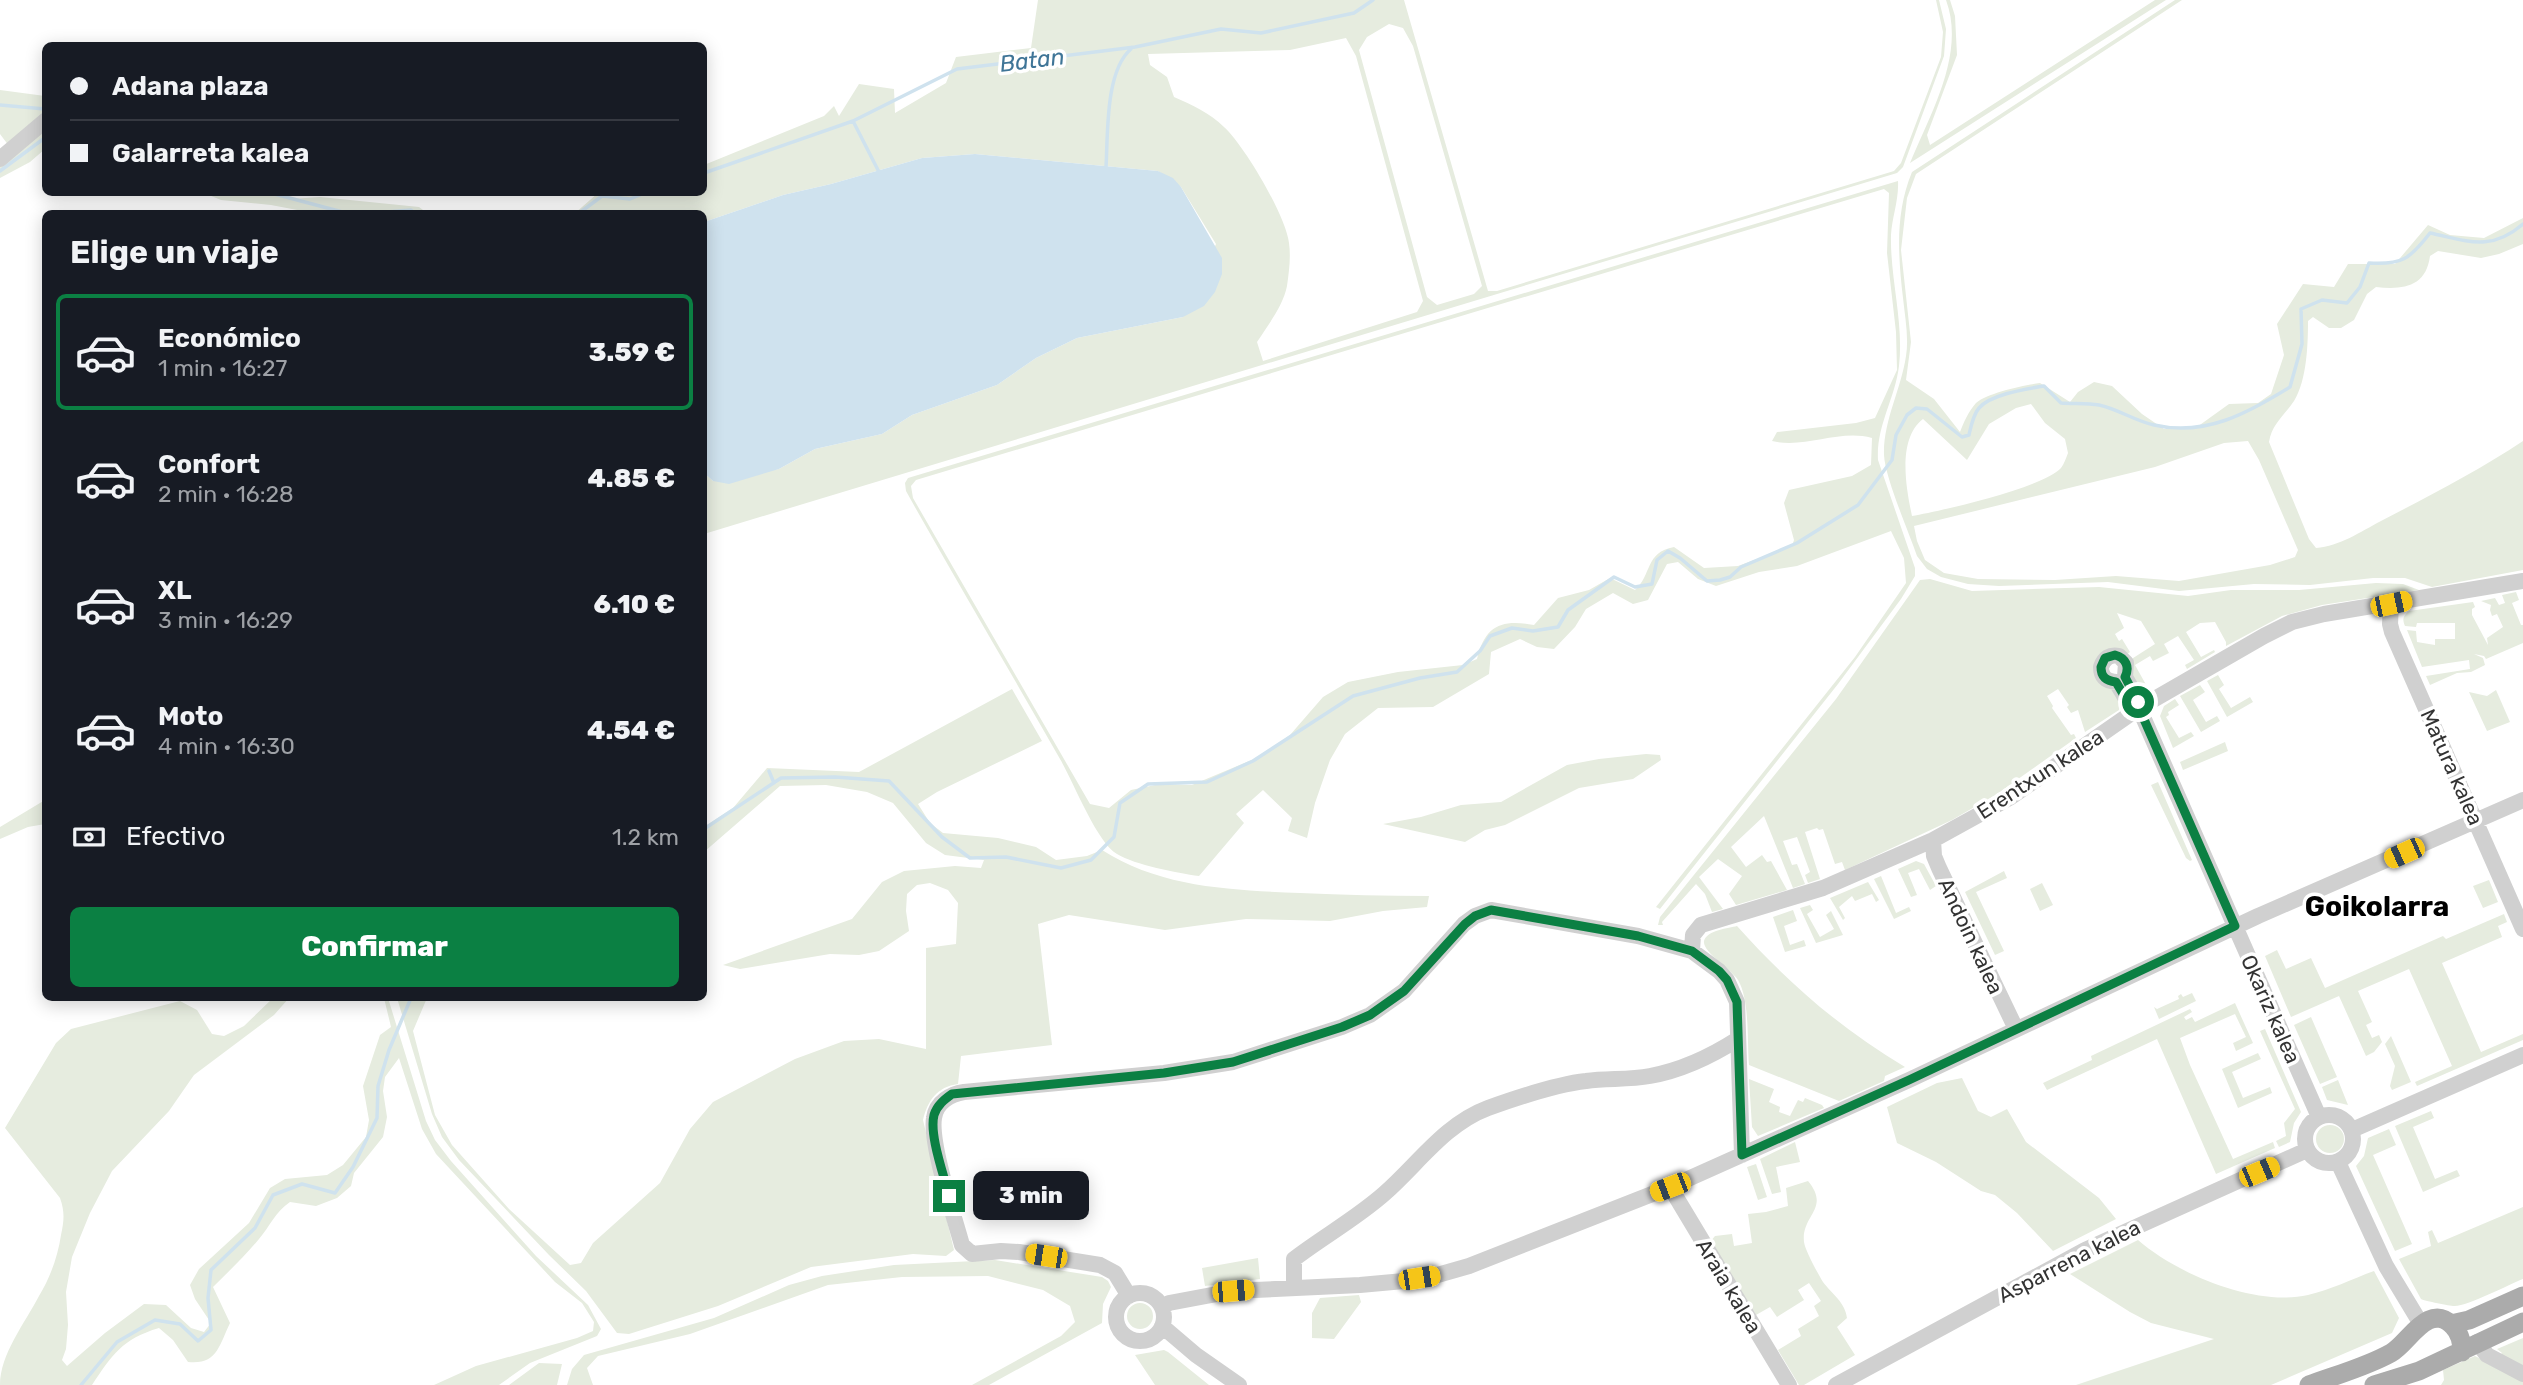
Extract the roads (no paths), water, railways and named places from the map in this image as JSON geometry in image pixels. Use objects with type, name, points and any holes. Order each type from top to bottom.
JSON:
[{"type":"main road","points":[[2309,1385],[2390,1353],[2421,1324],[2440,1320],[2451,1324],[2469,1320],[2523,1297]]},
{"type":"main road","points":[[2374,1385],[2419,1371],[2523,1322]]},
{"type":"main road","points":[[2451,1324],[2469,1347]]},
{"type":"main road","points":[[2406,1340],[2411,1360],[2419,1371]]},
{"type":"street","points":[[0,159],[42,123]]},
{"type":"street","name":"Erentxun kalea","points":[[1692,951],[1693,935],[1701,925],[1823,888],[1933,840],[2011,797],[2139,708],[2292,622],[2324,614],[2523,581]]},
{"type":"street","name":"Matura kalea","points":[[2391,604],[2392,632],[2523,929]]},
{"type":"street","name":"Okariz kalea","points":[[2139,708],[2319,1117]]},
{"type":"street","points":[[1162,1308],[1170,1303],[1233,1291],[1360,1285],[1434,1276],[1469,1266],[1670,1187],[1896,1085],[2235,926],[2523,800]]},
{"type":"street","name":"Andoin kalea","points":[[1933,840],[1938,868],[2016,1029]]},
{"type":"street","points":[[1129,1296],[1115,1273],[1100,1265],[1019,1252],[967,1252],[962,1245],[937,1146],[934,1126],[937,1107],[952,1094],[1164,1073],[1233,1062],[1342,1027],[1370,1015],[1397,997],[1465,924],[1475,916],[1491,910],[1638,936],[1692,951],[1719,971],[1734,990],[1737,1002],[1742,1155]]},
{"type":"street","points":[[1294,1287],[1294,1259],[1387,1192],[1427,1150],[1476,1114],[1584,1081],[1648,1076],[1683,1068],[1711,1056],[1738,1039]]},
{"type":"street","points":[[2353,1130],[2523,1055]]},
{"type":"street","points":[[2334,1115],[2353,1130],[2352,1148],[2346,1157],[2338,1162],[2320,1162],[2307,1150],[2306,1131],[2319,1117],[2334,1115]]},
{"type":"street","name":"Asparrena kalea","points":[[1836,1385],[2085,1250],[2307,1150]]},
{"type":"street","points":[[2338,1162],[2386,1266],[2421,1324]]},
{"type":"street","name":"Araia kalea","points":[[1670,1187],[1789,1385]]},
{"type":"street","points":[[1139,1293],[1148,1295],[1157,1300],[1162,1308],[1162,1326],[1153,1338],[1146,1341],[1128,1338],[1117,1322],[1121,1303],[1129,1296],[1139,1293]]},
{"type":"street","points":[[1162,1326],[1196,1355],[1239,1385]]},
{"type":"street","points":[[2469,1347],[2523,1374]]},
{"type":"water","points":[[975,154],[1158,171],[1173,178],[1181,187],[1222,258],[1222,274],[1215,292],[1204,306],[1183,317],[1077,338],[1036,358],[997,385],[912,415],[882,434],[815,449],[779,469],[729,484],[713,481],[707,476],[707,221],[783,195],[922,158]]},
{"type":"waterway","name":"Batan","points":[[707,172],[853,121],[957,69],[1135,47],[1221,29],[1261,33],[1354,13],[1373,0]]},
{"type":"waterway","points":[[1106,167],[1112,88],[1116,72],[1131,49]]},
{"type":"waterway","name":"Batan","points":[[0,105],[42,109]]},
{"type":"waterway","points":[[853,121],[879,172]]},
{"type":"waterway","points":[[0,171],[42,140]]},
{"type":"waterway","name":"Batan","points":[[282,196],[335,210]]},
{"type":"waterway","name":"Batan","points":[[583,210],[602,196]]},
{"type":"waterway","name":"Batan","points":[[602,196],[630,199],[637,196]]},
{"type":"waterway","points":[[707,827],[781,778],[835,777],[889,781],[942,837],[970,858],[1006,857],[1061,868],[1091,860],[1114,837],[1120,803],[1148,784],[1207,782],[1253,761],[1353,696],[1420,678],[1457,672],[1480,651],[1490,636],[1512,628],[1533,631],[1558,627],[1568,610],[1614,577],[1635,587],[1652,584],[1657,560],[1668,551],[1707,581],[1730,577],[1741,567],[1797,543],[1858,505],[1892,460],[1896,435],[1907,415],[1916,408],[1927,409],[1962,437],[1969,435],[1975,414],[1985,403],[2010,393],[2044,386],[2061,403],[2099,405],[2154,425],[2191,428],[2225,420],[2258,406],[2290,387],[2302,344],[2301,309],[2322,300],[2347,303],[2360,287],[2369,263],[2398,261],[2417,249],[2430,233],[2468,241],[2490,241],[2511,233],[2523,224]]},
{"type":"waterway","points":[[769,771],[774,783]]},
{"type":"waterway","points":[[81,1385],[117,1342],[155,1320],[180,1324],[198,1341],[211,1330],[208,1298],[211,1270],[255,1228],[273,1195],[302,1184],[335,1193],[353,1167],[377,1118],[378,1086],[389,1050],[410,1001]]},
{"type":"district","name":"Goikolarra","points":[[2377,906]]}]
